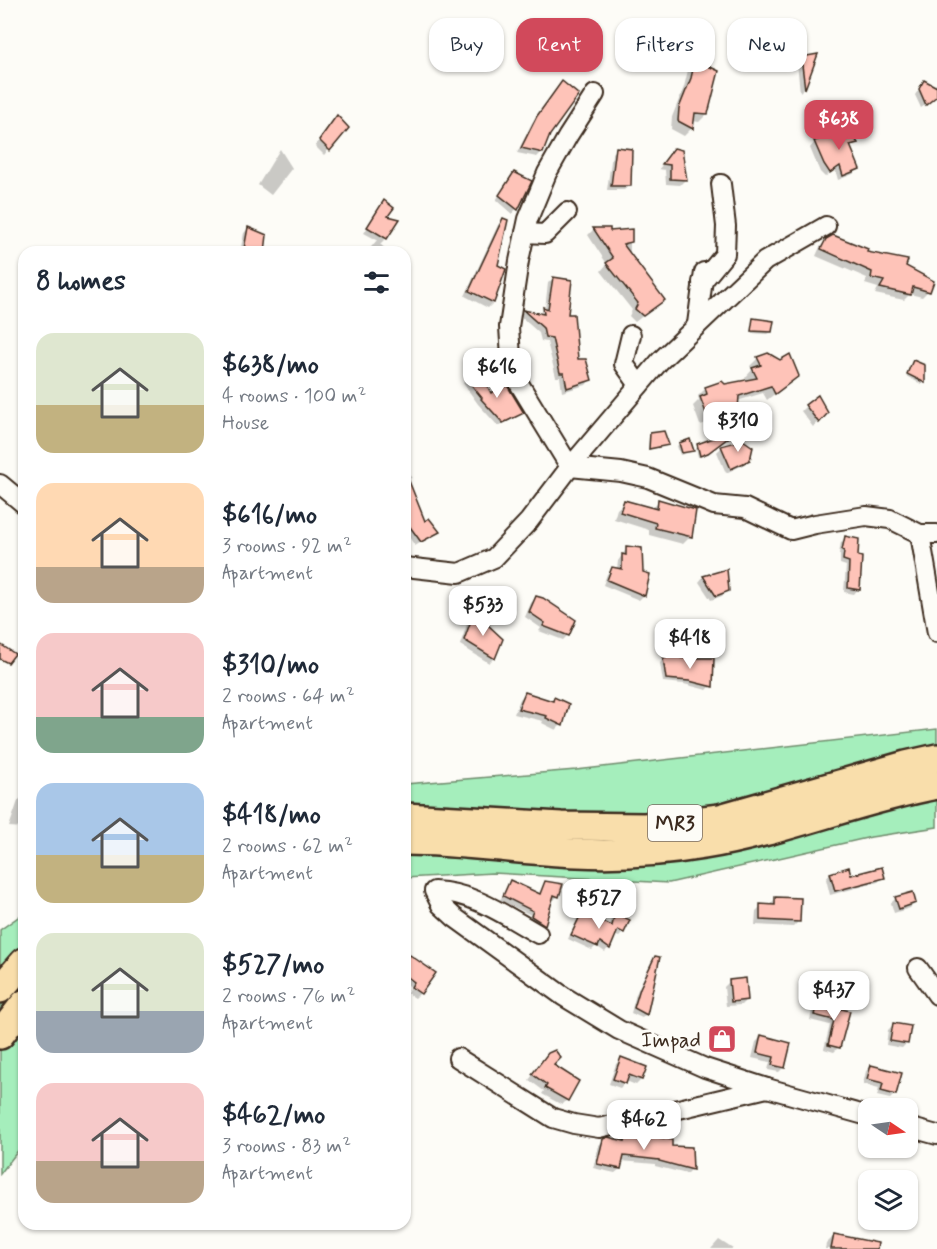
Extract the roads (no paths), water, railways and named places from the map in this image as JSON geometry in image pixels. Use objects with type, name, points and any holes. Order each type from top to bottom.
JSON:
[{"type":"highway","name":"MR3","points":[[411,817],[561,826],[645,826],[720,818],[937,758]]},
{"type":"highway","name":"MR3","points":[[411,841],[444,841],[577,853],[644,852],[694,846],[770,829],[906,791],[937,785]]},
{"type":"highway","points":[[0,989],[18,970]]},
{"type":"highway","points":[[0,1035],[18,1012]]},
{"type":"street","points":[[570,467],[512,372],[509,327],[528,219],[547,173],[595,94]]},
{"type":"street","points":[[702,282],[725,254],[726,226],[721,184]]},
{"type":"street","points":[[525,233],[545,234],[567,212]]},
{"type":"street","points":[[411,568],[459,573],[494,558],[529,521],[570,467],[639,385],[697,324],[765,261],[826,226]]},
{"type":"street","points":[[697,324],[705,260]]},
{"type":"street","points":[[631,335],[624,364],[639,385]]},
{"type":"street","points":[[570,467],[648,477],[714,505],[745,508],[791,530],[866,516],[890,519],[928,534],[937,633]]},
{"type":"street","points":[[0,484],[18,499]]},
{"type":"street","points":[[538,934],[485,904],[452,891],[434,891],[441,905],[454,917],[563,996],[619,1030],[705,1068],[858,1113]]},
{"type":"street","points":[[918,968],[937,995]]},
{"type":"street","points":[[458,1058],[553,1118],[599,1128],[767,1088]]},
{"type":"street","points":[[918,1129],[937,1135]]},
{"type":"place","name":"Impad","points":[[722,1039]]}]
